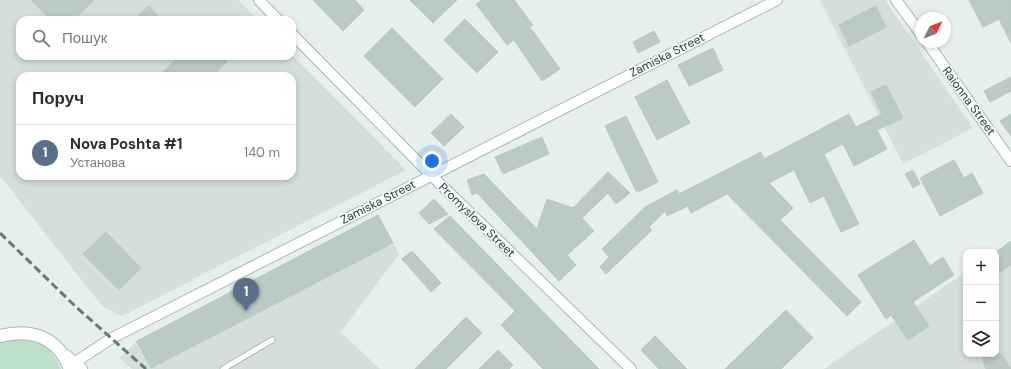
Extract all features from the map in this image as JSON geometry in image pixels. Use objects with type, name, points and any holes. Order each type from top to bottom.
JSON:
[{"type":"street","points":[[259,0],[274,16]]},
{"type":"street","name":"Zamiska Street","points":[[74,367],[112,338],[777,0]]},
{"type":"street","points":[[896,0],[915,26]]},
{"type":"street","name":"Promyslova Street","points":[[296,38],[431,175],[631,369]]},
{"type":"street","name":"Raionna Street","points":[[930,48],[1011,160]]},
{"type":"street","points":[[0,336],[15,332],[34,334],[51,342],[62,352],[74,367]]},
{"type":"lane","points":[[223,369],[272,340]]},
{"type":"shaded area","points":[[0,0],[238,0],[254,16],[16,16],[16,60],[296,59],[406,170],[122,316],[102,306],[0,176]]},
{"type":"shaded area","points":[[820,0],[885,0],[915,44],[915,48],[918,48],[973,128],[903,164]]},
{"type":"shaded area","points":[[378,215],[399,254],[341,332],[380,369],[132,369],[119,358],[137,341]]},
{"type":"shaded area","points":[[1011,241],[1011,369],[824,369],[963,274],[963,357],[999,357],[999,250]]},
{"type":"green space","points":[[26,338],[33,340],[48,349],[61,369],[0,369],[0,343],[7,339]]},
{"type":"building","points":[[31,0],[94,0],[78,16],[47,16]]},
{"type":"building","points":[[313,0],[355,0],[364,10],[343,31]]},
{"type":"building","points":[[410,0],[457,0],[433,23]]},
{"type":"building","points":[[482,0],[514,0],[533,25],[530,27],[560,69],[542,81],[514,40],[507,45],[476,4]]},
{"type":"building","points":[[969,0],[1011,0],[1011,43],[999,19],[983,27]]},
{"type":"building","points":[[149,6],[158,16],[138,16]]},
{"type":"building","points":[[876,6],[886,27],[849,46],[839,25]]},
{"type":"building","points":[[465,19],[498,52],[477,73],[444,40]]},
{"type":"building","points":[[392,28],[443,79],[415,107],[364,56]]},
{"type":"building","points":[[654,31],[660,42],[638,53],[633,42]]},
{"type":"building","points":[[713,48],[723,70],[689,86],[678,65]]},
{"type":"building","points":[[175,60],[228,60],[216,72],[163,72]]},
{"type":"building","points":[[1011,77],[1011,91],[990,102],[984,91]]},
{"type":"building","points":[[667,80],[690,123],[657,140],[635,97]]},
{"type":"building","points":[[886,85],[903,118],[877,130],[887,149],[854,166],[843,144],[824,154],[859,224],[841,232],[824,196],[810,203],[794,170],[769,183],[793,208],[780,220],[861,302],[847,316],[727,194],[691,213],[688,206],[667,216],[665,211],[649,227],[652,230],[606,274],[600,267],[609,257],[602,249],[645,207],[677,190],[679,194],[761,152],[764,159],[849,114],[856,127],[882,114],[871,92]]},
{"type":"building","points":[[451,114],[464,127],[444,146],[431,133]]},
{"type":"building","points":[[1011,114],[1011,136],[1000,121]]},
{"type":"building","points":[[626,116],[658,182],[640,191],[636,191],[605,126]]},
{"type":"building","points":[[542,137],[549,154],[503,174],[495,157]]},
{"type":"building","points":[[954,160],[964,178],[972,173],[983,193],[940,216],[920,178]]},
{"type":"building","points":[[913,170],[920,184],[913,188],[905,174]]},
{"type":"building","points":[[608,172],[630,193],[616,204],[608,193],[582,218],[594,231],[567,255],[576,265],[559,281],[477,193],[472,195],[467,180],[484,174],[537,229],[547,199],[573,208]]},
{"type":"building","points":[[434,199],[448,214],[429,224],[419,213]]},
{"type":"building","points":[[378,215],[393,243],[151,368],[137,341]]},
{"type":"building","points":[[450,216],[599,369],[543,369],[501,325],[515,311],[434,229]]},
{"type":"building","points":[[106,232],[141,268],[119,290],[83,254]]},
{"type":"building","points":[[914,240],[930,266],[943,257],[954,275],[913,302],[929,326],[908,340],[891,315],[886,319],[858,275]]},
{"type":"building","points":[[1011,241],[1011,265],[999,273],[999,250]]},
{"type":"building","points":[[410,252],[413,252],[441,283],[431,292],[402,259]]},
{"type":"building","points":[[786,310],[813,338],[781,369],[725,369]]},
{"type":"building","points":[[466,317],[482,333],[446,369],[415,369]]},
{"type":"building","points":[[655,336],[687,369],[659,369],[641,350]]},
{"type":"building","points":[[498,350],[513,365],[509,369],[479,369]]},
{"type":"building","points":[[999,354],[1002,354],[1011,369],[986,369],[982,357],[999,357]]},
{"type":"railway","points":[[0,233],[75,306],[146,369]]},
{"type":"place","name":"Nova Poshta #1","points":[[246,311]]}]
